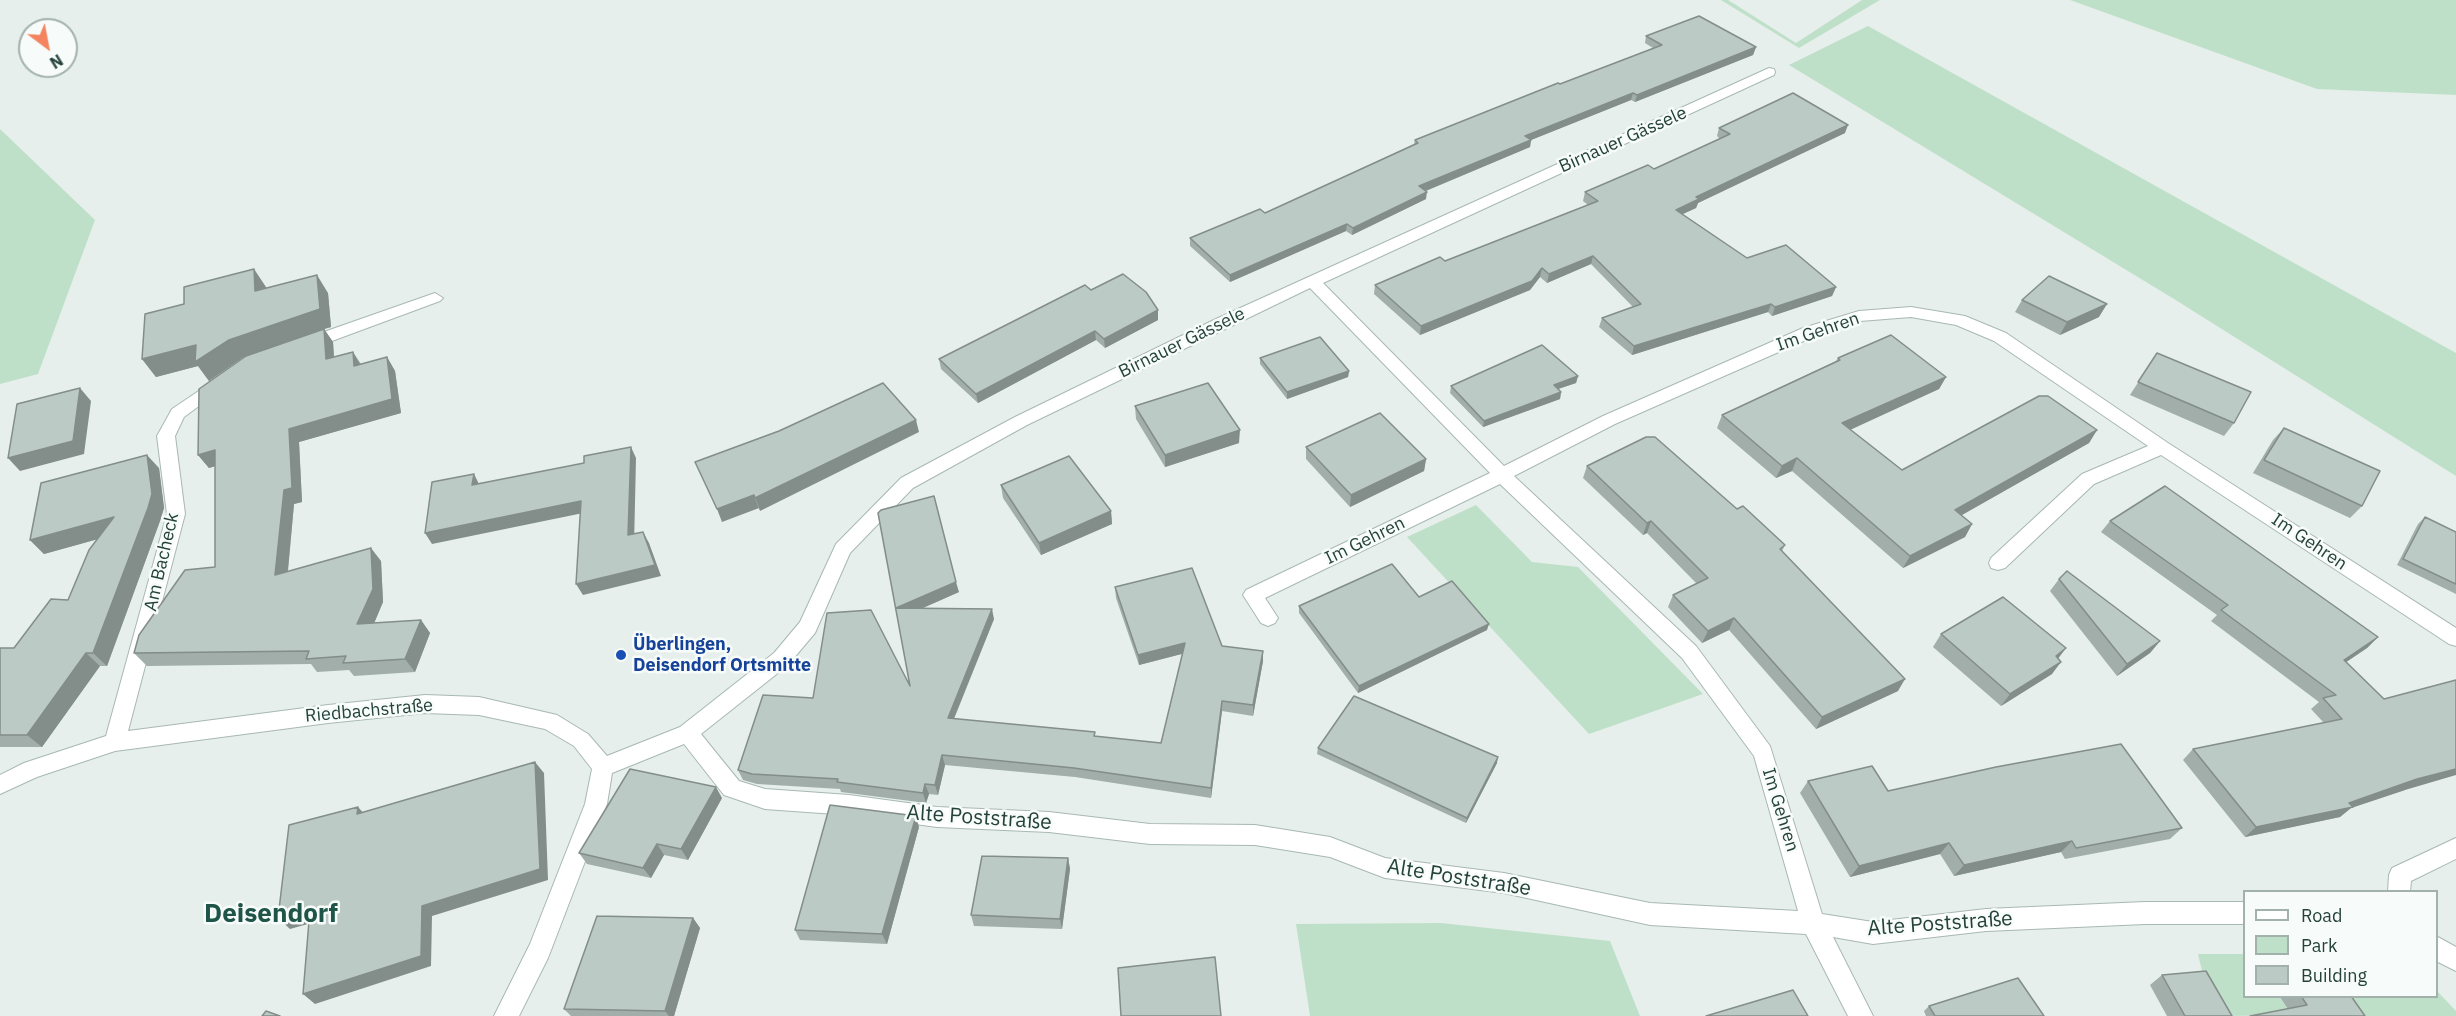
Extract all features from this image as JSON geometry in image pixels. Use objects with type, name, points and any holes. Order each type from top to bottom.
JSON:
[{"type":"street","name":"Birnauer Gässele","points":[[687,733],[781,659],[808,627],[843,549],[907,483],[1042,411],[1312,281],[1770,72]]},
{"type":"street","name":"Im Gehren","points":[[1312,281],[1502,476],[1689,652],[1762,752],[1814,923],[1861,1016]]},
{"type":"street","points":[[293,349],[435,298]]},
{"type":"street","name":"Im Gehren","points":[[1268,618],[1253,596],[1502,476],[1609,420],[1809,332],[1859,316],[1911,312],[1959,320],[2000,337],[2162,447],[2456,638]]},
{"type":"street","name":"Am Bacheck","points":[[115,741],[176,514],[166,436],[178,412],[231,376]]},
{"type":"street","points":[[1998,562],[2088,479],[2162,447]]},
{"type":"street","name":"Riedbachstraße","points":[[0,785],[31,770],[115,741],[414,705],[479,706],[550,721],[581,740],[603,767]]},
{"type":"street","points":[[506,1016],[540,950],[596,804],[603,767],[638,755],[687,733]]},
{"type":"street","name":"Alte Poststraße","points":[[687,733],[709,757],[732,788],[765,799],[849,805],[937,817],[1049,822],[1150,834],[1255,835],[1330,847],[1385,868],[1504,883],[1650,914],[1814,923],[1873,933],[1986,920],[2145,913],[2243,914]]},
{"type":"street","points":[[2399,890],[2400,875],[2456,848]]},
{"type":"street","points":[[2438,947],[2456,960]]},
{"type":"green space","points":[[1721,0],[1728,0],[1796,43],[1862,0],[1880,0],[1799,48]]},
{"type":"green space","points":[[2070,0],[2456,0],[2456,95],[2317,89]]},
{"type":"green space","points":[[1868,26],[2456,353],[2456,476],[2174,299],[1789,65]]},
{"type":"green space","points":[[0,129],[95,220],[38,374],[0,384]]},
{"type":"green space","points":[[1476,505],[1532,562],[1578,567],[1703,694],[1589,734],[1407,537]]},
{"type":"green space","points":[[1441,923],[1610,941],[1640,1016],[1310,1016],[1296,924]]},
{"type":"green space","points":[[2198,954],[2243,954],[2243,998],[2280,998],[2293,1015],[2226,1016],[2202,971]]},
{"type":"green space","points":[[2438,992],[2456,1011],[2456,1016],[2342,1016],[2329,998],[2438,998]]},
{"type":"building","points":[[1699,16],[1756,47],[1637,95],[1633,93],[1525,136],[1531,140],[1419,186],[1427,192],[1353,228],[1347,224],[1230,275],[1190,238],[1260,209],[1265,213],[1418,143],[1415,140],[1558,83],[1662,45],[1646,36]]},
{"type":"building","points":[[1793,93],[1848,125],[1696,197],[1699,199],[1676,210],[1747,258],[1786,245],[1836,287],[1775,307],[1771,304],[1634,346],[1602,318],[1641,304],[1593,256],[1549,274],[1542,268],[1532,281],[1421,326],[1375,285],[1440,257],[1445,261],[1598,201],[1585,192],[1648,165],[1654,169],[1730,134],[1719,128]]},
{"type":"building","points":[[254,269],[255,291],[317,275],[320,309],[229,340],[195,362],[196,345],[142,359],[145,314],[184,304],[184,287]]},
{"type":"building","points":[[1123,274],[1146,292],[1158,310],[1104,339],[1095,331],[976,394],[939,359],[1085,285],[1091,290]]},
{"type":"building","points":[[2049,276],[2107,304],[2067,322],[2022,300]]},
{"type":"building","points":[[324,329],[326,359],[353,352],[354,366],[387,357],[392,399],[289,429],[292,488],[284,490],[275,575],[371,548],[373,589],[357,624],[421,620],[405,659],[343,663],[346,656],[306,659],[309,651],[134,653],[139,635],[185,570],[215,567],[215,450],[198,455],[199,389],[246,356]]},
{"type":"building","points":[[1891,335],[1946,377],[1842,423],[1902,470],[2039,396],[2048,396],[2097,430],[1955,510],[1972,524],[1910,556],[1797,458],[1782,466],[1722,415],[1840,360],[1838,358]]},
{"type":"building","points":[[1320,337],[1349,371],[1287,392],[1260,358]]},
{"type":"building","points":[[1542,345],[1578,376],[1554,385],[1561,392],[1484,421],[1451,386]]},
{"type":"building","points":[[2157,353],[2251,392],[2234,423],[2138,382]]},
{"type":"building","points":[[883,383],[916,420],[755,498],[754,495],[717,509],[695,462],[779,431]]},
{"type":"building","points":[[1208,383],[1240,430],[1165,455],[1135,406]]},
{"type":"building","points":[[80,388],[73,441],[8,458],[17,404]]},
{"type":"building","points":[[1380,413],[1426,459],[1351,495],[1306,447]]},
{"type":"building","points":[[2284,428],[2380,471],[2362,506],[2264,460]]},
{"type":"building","points":[[1646,437],[1655,437],[1737,509],[1743,506],[1785,545],[1780,549],[1905,679],[1822,717],[1734,618],[1708,631],[1673,595],[1708,578],[1651,521],[1647,523],[1587,466]]},
{"type":"building","points":[[631,447],[628,535],[643,532],[655,565],[576,584],[581,501],[425,533],[432,482],[474,474],[472,485],[584,463],[584,456]]},
{"type":"building","points":[[147,455],[152,494],[93,653],[86,653],[27,735],[0,735],[0,648],[14,648],[51,599],[68,600],[89,550],[114,517],[30,540],[41,483]]},
{"type":"building","points":[[1069,456],[1111,511],[1039,543],[1001,485]]},
{"type":"building","points":[[2165,486],[2378,637],[2344,660],[2384,699],[2456,680],[2456,769],[2417,779],[2349,803],[2353,807],[2256,827],[2193,749],[2342,719],[2323,698],[2336,695],[2221,610],[2228,605],[2110,521]]},
{"type":"building","points":[[934,496],[956,582],[896,608],[992,609],[948,718],[1095,732],[1094,736],[1161,743],[1185,643],[1138,655],[1115,587],[1192,568],[1222,646],[1263,651],[1253,705],[1222,701],[1211,788],[1074,768],[942,755],[935,785],[925,784],[923,793],[837,782],[838,779],[752,774],[738,770],[763,695],[813,698],[827,613],[871,610],[910,686],[878,513],[881,510]]},
{"type":"building","points":[[2425,517],[2456,532],[2456,584],[2403,559]]},
{"type":"building","points":[[1392,564],[1419,597],[1452,581],[1489,624],[1359,686],[1299,606]]},
{"type":"building","points":[[2067,571],[2160,641],[2127,664],[2059,579]]},
{"type":"building","points":[[2003,597],[2066,648],[2056,656],[2061,662],[2010,694],[1941,634]]},
{"type":"building","points":[[1354,696],[1498,757],[1467,818],[1318,748]]},
{"type":"building","points":[[2121,744],[2182,828],[2076,848],[2072,841],[1964,865],[1949,843],[1859,866],[1808,781],[1872,766],[1888,791],[1996,767]]},
{"type":"building","points":[[535,762],[540,869],[422,906],[421,956],[303,994],[310,909],[278,918],[289,825],[358,807],[357,814]]},
{"type":"building","points":[[630,769],[716,787],[681,849],[657,844],[643,868],[579,853]]},
{"type":"building","points":[[830,805],[916,816],[882,934],[795,930]]},
{"type":"building","points":[[982,856],[1068,858],[1060,919],[971,915]]},
{"type":"building","points":[[597,916],[693,918],[665,1011],[564,1009]]},
{"type":"building","points":[[1215,957],[1221,1016],[1121,1016],[1118,968]]},
{"type":"building","points":[[2206,971],[2232,1016],[2185,1016],[2162,975]]},
{"type":"building","points":[[2018,978],[2044,1016],[1935,1016],[1929,1006]]},
{"type":"building","points":[[1793,990],[1808,1016],[1706,1016]]},
{"type":"building","points":[[2302,998],[2352,998],[2365,1016],[2250,1016],[2307,1005]]},
{"type":"building","points":[[266,1011],[280,1016],[262,1016]]},
{"type":"place","name":"Überlingen, Deisendorf Ortsmitte","points":[[621,655]]},
{"type":"district","name":"Deisendorf","points":[[271,914]]}]
